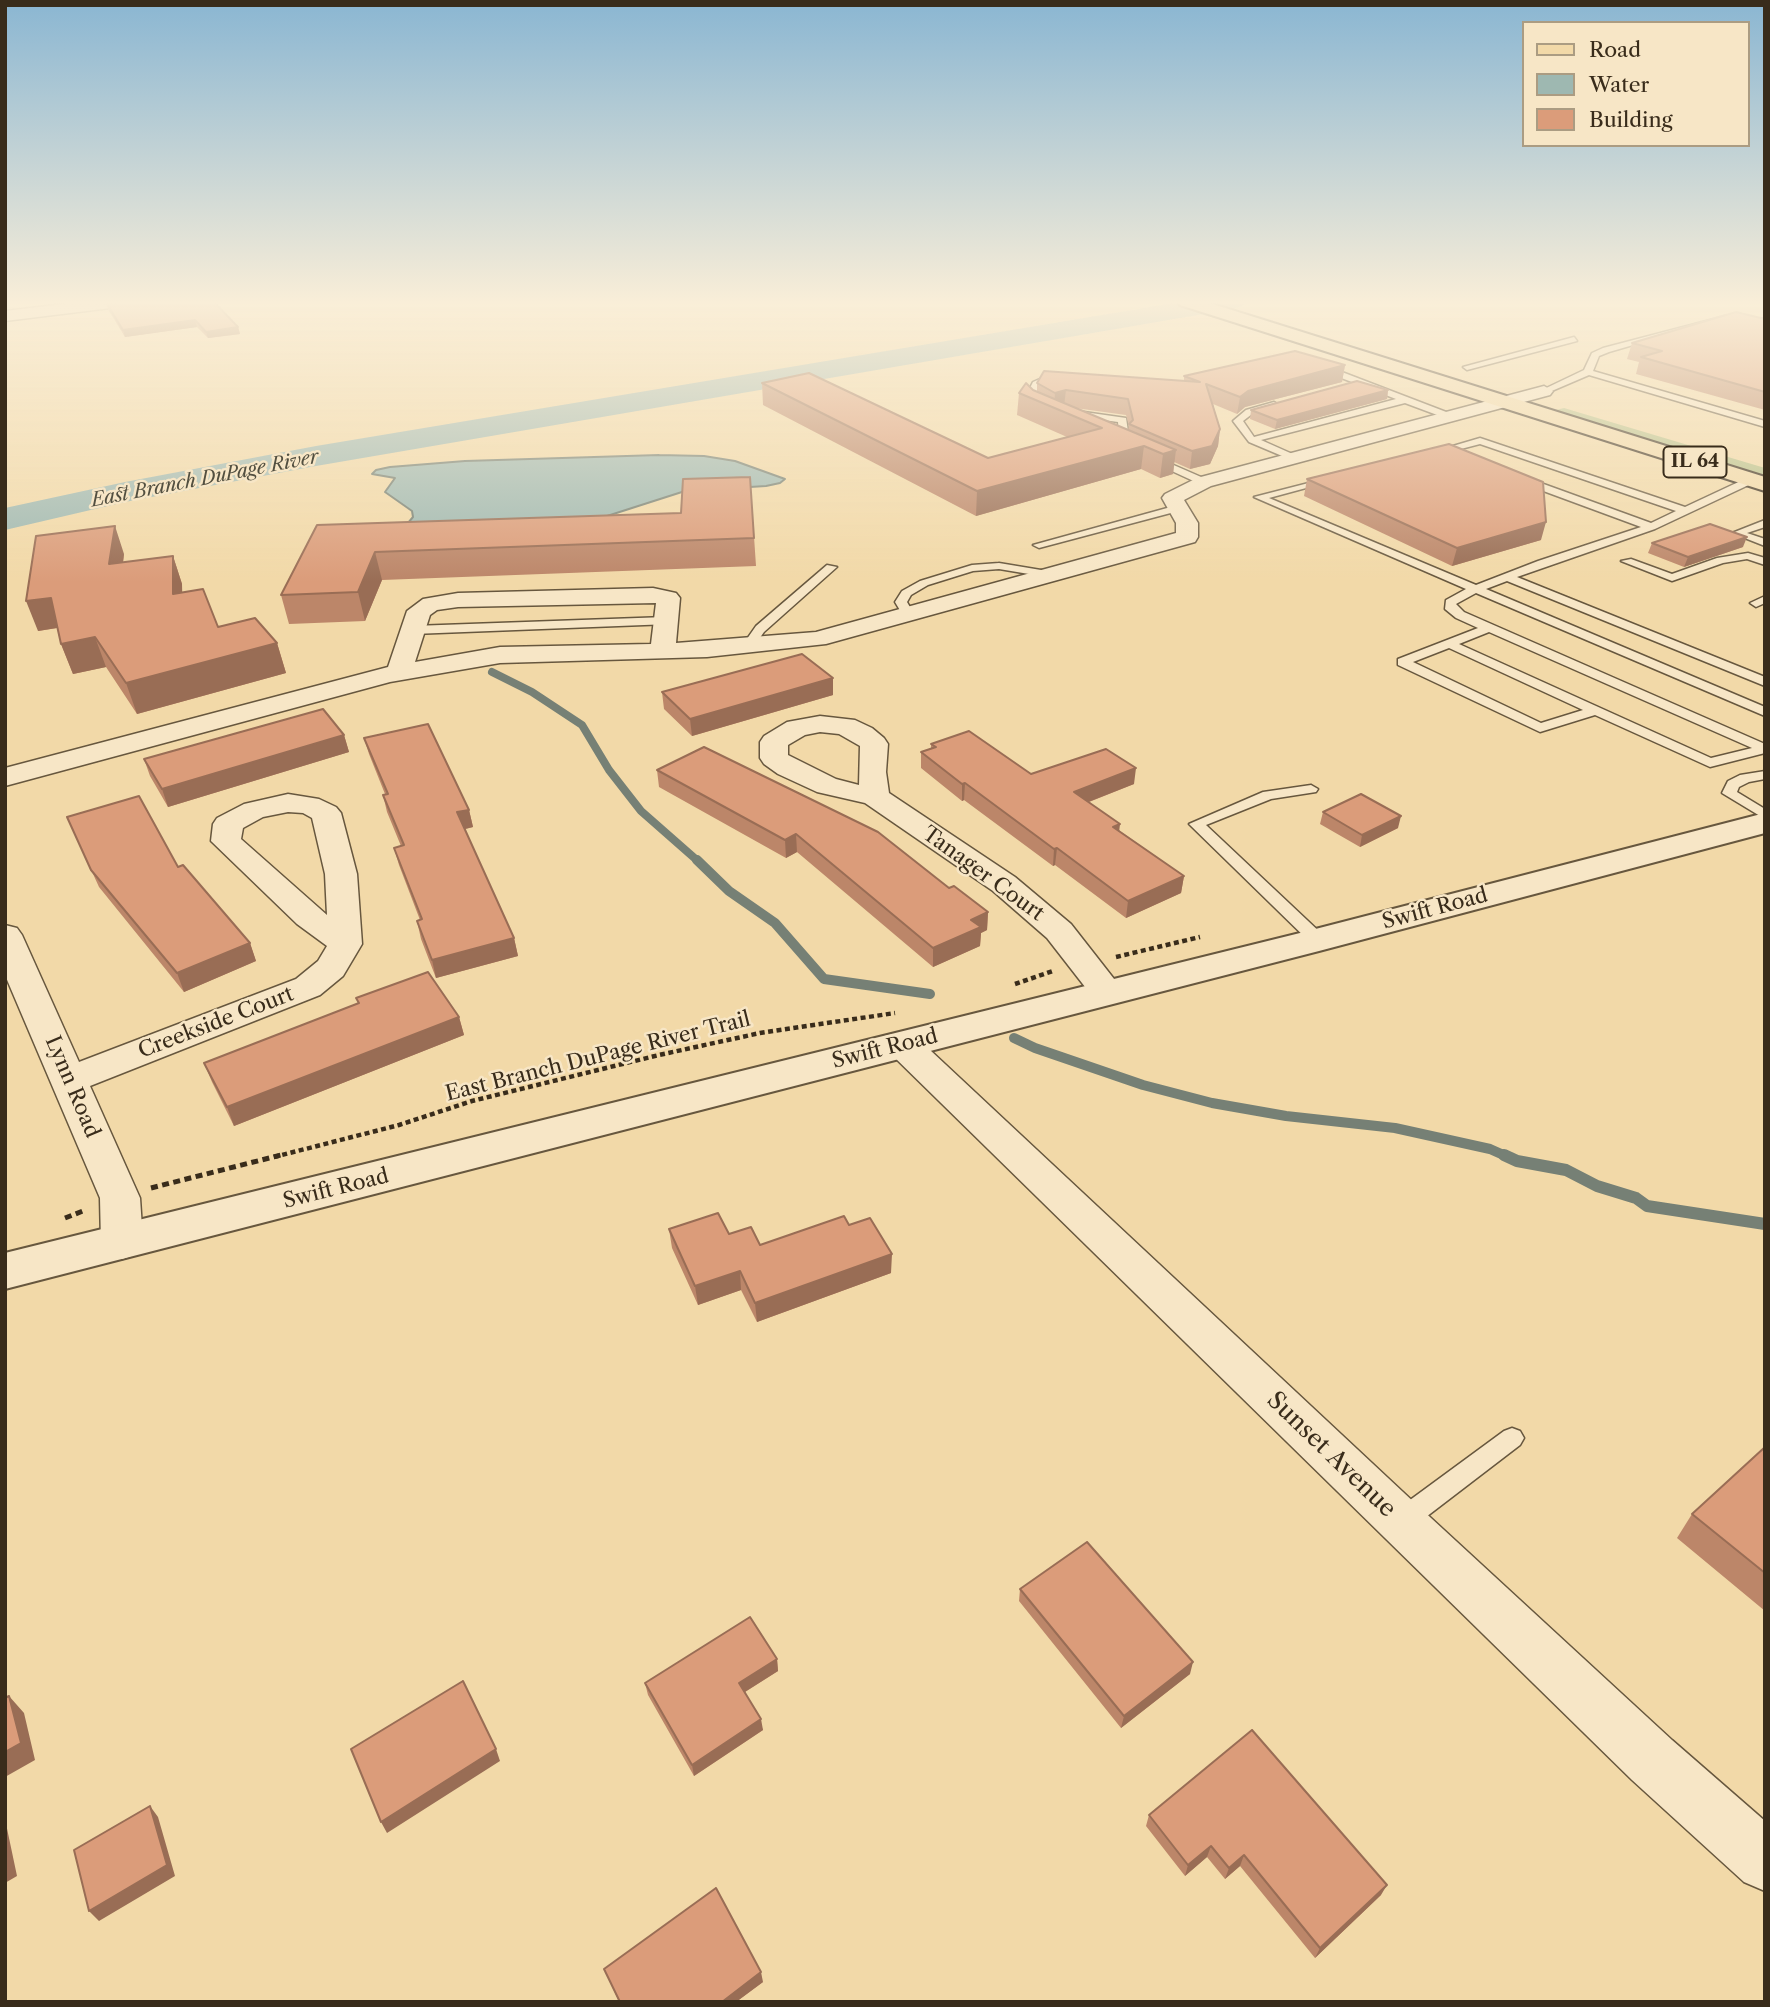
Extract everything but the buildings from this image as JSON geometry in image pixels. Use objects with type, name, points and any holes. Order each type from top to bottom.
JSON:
[{"type":"main road","name":"IL 64","points":[[1484,395],[1758,482]]},
{"type":"main road","points":[[1555,395],[1569,399]]},
{"type":"street","points":[[5,777],[399,673],[500,655],[663,651],[817,639],[1186,537],[1187,523],[1172,498],[1204,482],[1532,395]]},
{"type":"street","points":[[399,673],[419,611],[431,604],[458,600],[653,595],[668,598],[663,651]]},
{"type":"street","name":"Tanager Court","points":[[875,796],[1004,884],[1059,931],[1108,993]]},
{"type":"street","name":"Swift Road","points":[[5,1271],[121,1243],[900,1028],[1108,993],[1765,823]]},
{"type":"street","name":"Lynn Road","points":[[5,935],[120,1198],[121,1243]]},
{"type":"street","name":"Creekside Court","points":[[70,1080],[308,987],[331,968],[345,944]]},
{"type":"street","name":"Sunset Avenue","points":[[900,1028],[1400,1522],[1652,1760],[1765,1861]]},
{"type":"lane","points":[[1031,395],[1028,400],[1045,412]]},
{"type":"lane","points":[[1390,395],[1451,417]]},
{"type":"lane","points":[[1665,395],[1765,424]]},
{"type":"lane","points":[[1252,440],[1404,400]]},
{"type":"lane","points":[[1289,401],[1249,412],[1238,421],[1252,440],[1294,458]]},
{"type":"lane","points":[[1080,427],[1058,416],[1077,414],[1123,420],[1124,439],[1113,442]]},
{"type":"lane","points":[[1102,437],[1124,447]]},
{"type":"lane","points":[[1427,454],[1480,441],[1686,512]]},
{"type":"lane","points":[[1440,451],[1466,460]]},
{"type":"lane","points":[[1147,457],[1204,482]]},
{"type":"lane","points":[[1337,477],[1259,497],[1765,712]]},
{"type":"lane","points":[[1517,478],[1651,527]]},
{"type":"lane","points":[[1758,482],[1651,527],[1507,577],[1450,603],[1451,609],[1488,628],[1765,749]]},
{"type":"lane","points":[[1039,545],[1178,508]]},
{"type":"lane","points":[[1765,523],[1737,533],[1765,543]]},
{"type":"lane","points":[[1627,561],[1672,578],[1721,560],[1748,556],[1765,562]]},
{"type":"lane","points":[[748,646],[760,629],[831,567]]},
{"type":"lane","points":[[1507,577],[1765,682]]},
{"type":"lane","points":[[1488,628],[1402,662],[1540,729],[1595,711]]},
{"type":"lane","points":[[1449,643],[1710,762],[1765,749]]},
{"type":"lane","points":[[1765,775],[1745,778],[1732,784],[1729,793],[1765,815]]},
{"type":"lane","points":[[1311,789],[1268,795],[1196,824],[1318,940]]},
{"type":"lane","points":[[1400,1522],[1512,1438]]},
{"type":"path","points":[[1010,986],[1033,976],[1062,969]]},
{"type":"path","name":"East Branch DuPage River Trail","points":[[144,1190],[398,1125],[472,1101],[761,1033],[900,1028]]},
{"type":"green space","points":[[1564,408],[1765,468],[1765,475],[1673,449],[1556,410]]},
{"type":"water","points":[[704,456],[735,461],[785,479],[766,486],[685,491],[579,525],[408,523],[413,517],[412,511],[385,492],[395,478],[372,474],[376,470],[390,467],[465,461]]},
{"type":"waterway","name":"East Branch DuPage River","points":[[5,519],[125,492],[316,456],[679,395]]},
{"type":"waterway","points":[[492,672],[532,692],[582,725],[609,770],[641,811],[699,862]]},
{"type":"waterway","points":[[697,860],[729,891],[775,923],[824,979],[930,994]]},
{"type":"waterway","points":[[1014,1038],[1035,1048],[1143,1085],[1212,1103],[1286,1116],[1395,1128],[1490,1149],[1508,1157]]},
{"type":"waterway","points":[[1504,1155],[1517,1161],[1566,1170],[1597,1186],[1636,1198],[1647,1206],[1765,1224]]}]
